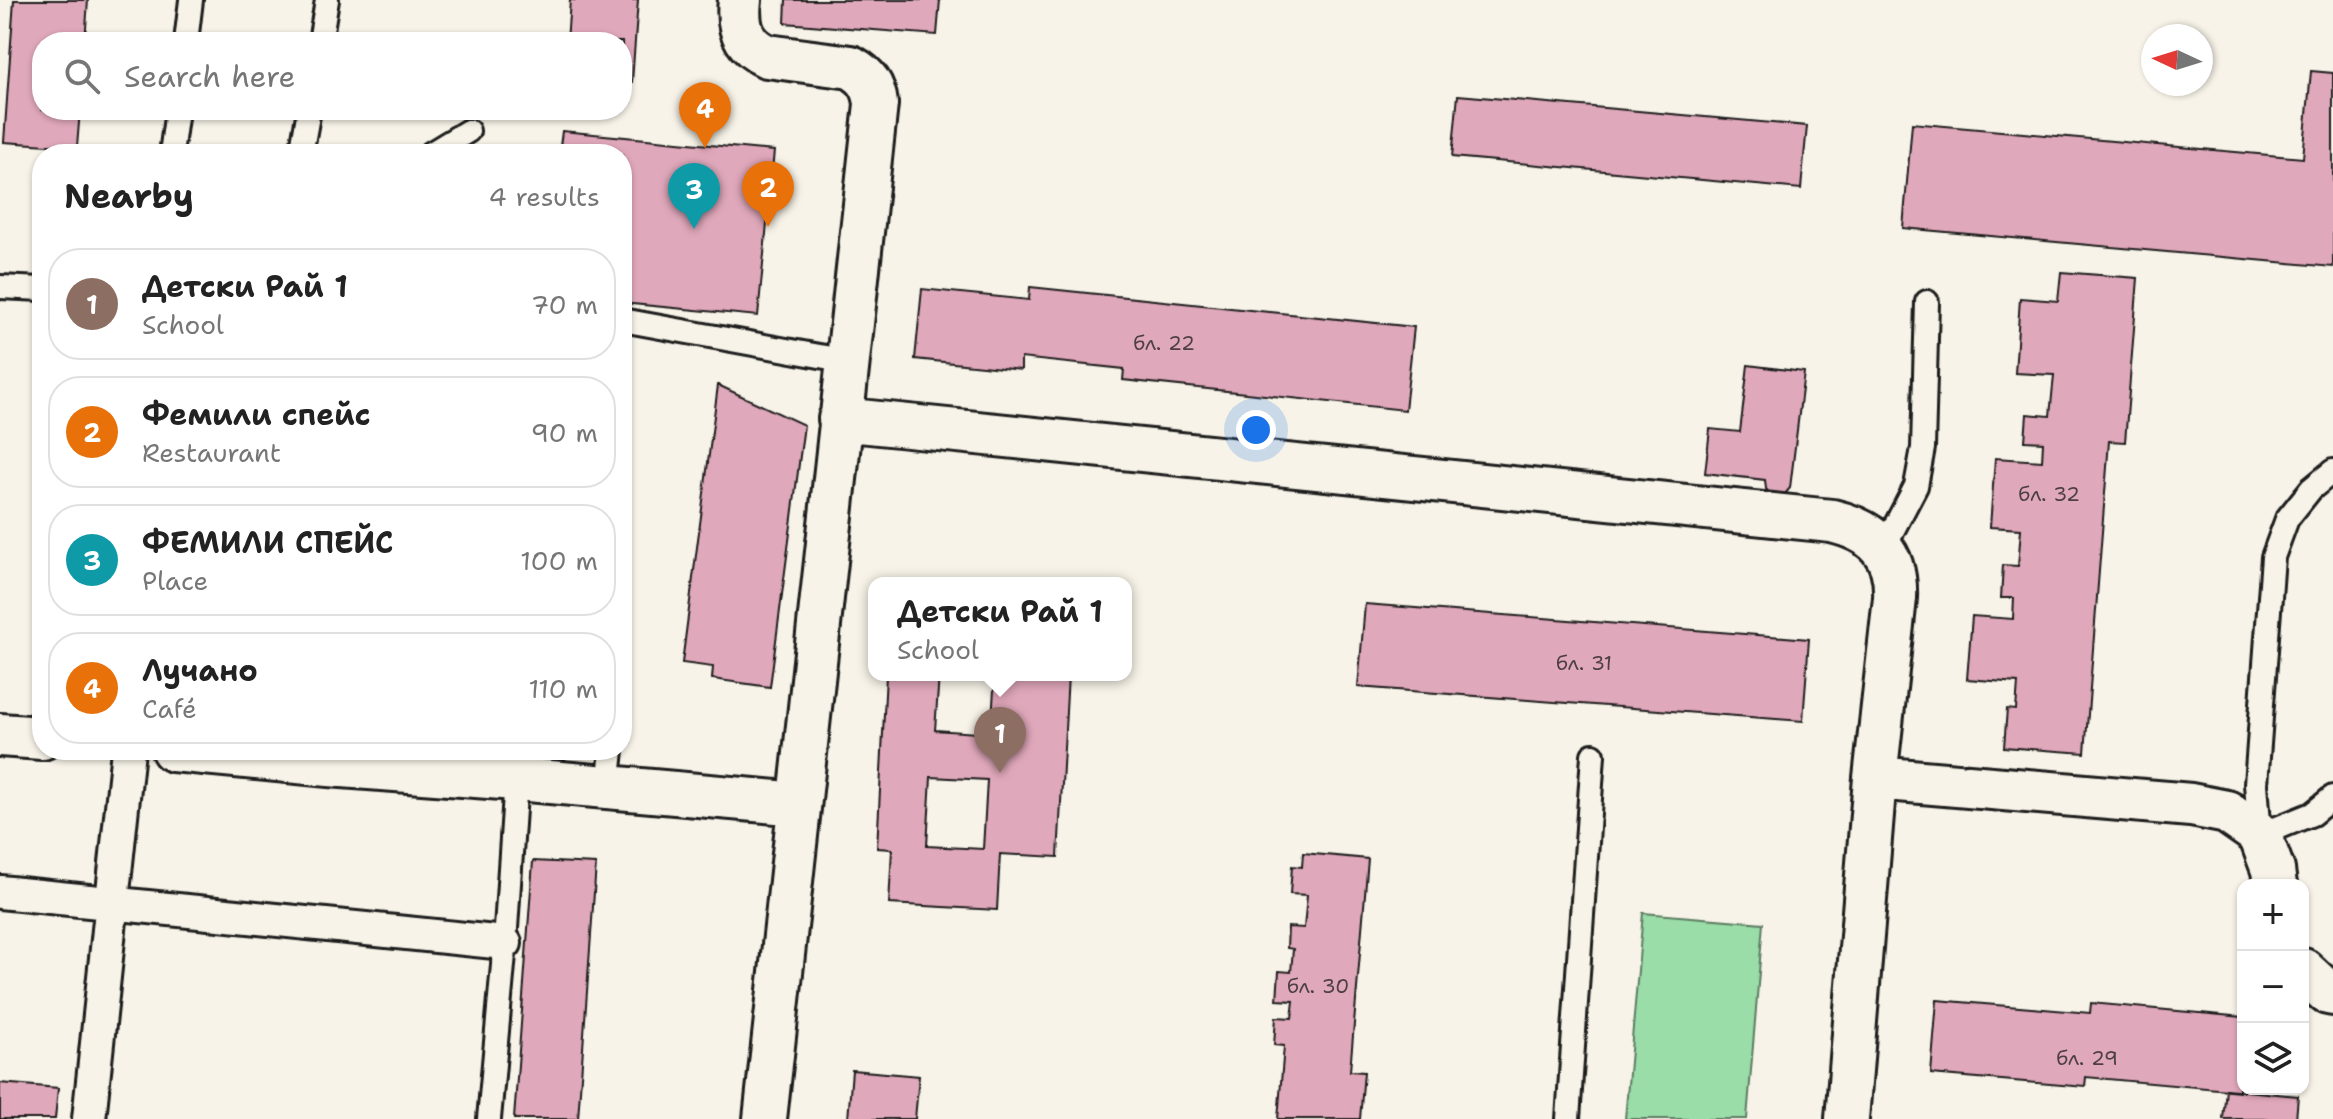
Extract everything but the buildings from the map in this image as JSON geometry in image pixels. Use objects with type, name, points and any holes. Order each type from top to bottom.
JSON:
[{"type":"street","points":[[740,0],[742,34],[757,52],[851,67],[870,83],[876,104],[765,1119]]},
{"type":"street","points":[[840,419],[1832,521],[1869,534],[1883,549],[1896,581],[1875,778],[1847,1119]]},
{"type":"street","points":[[0,735],[32,737]]},
{"type":"street","points":[[89,1119],[127,760]]},
{"type":"street","points":[[278,760],[516,779],[610,769],[799,804]]},
{"type":"street","points":[[1875,778],[2191,805],[2227,812],[2260,835],[2274,879]]},
{"type":"street","points":[[0,892],[505,943]]},
{"type":"street","points":[[2309,976],[2333,994]]},
{"type":"lane","points":[[187,32],[191,0]]},
{"type":"lane","points":[[322,32],[327,0]]},
{"type":"lane","points":[[172,144],[176,120]]},
{"type":"lane","points":[[303,144],[307,120]]},
{"type":"lane","points":[[447,144],[468,131]]},
{"type":"lane","points":[[0,287],[32,289]]},
{"type":"lane","points":[[1883,549],[1916,486],[1923,448],[1927,302]]},
{"type":"lane","points":[[632,322],[847,361]]},
{"type":"lane","points":[[2333,471],[2311,489],[2287,519],[2273,557],[2256,784],[2260,835],[2312,814],[2333,797]]},
{"type":"lane","points":[[1568,1119],[1593,755]]},
{"type":"lane","points":[[489,1119],[516,779]]},
{"type":"green space","points":[[1643,913],[1763,923],[1747,1119],[1625,1119]]},
{"type":"place","name":"Лучано","points":[[705,148]]},
{"type":"place","name":"Фемили спейс","points":[[768,227]]},
{"type":"place","name":"ФЕМИЛИ СПЕЙС","points":[[694,229]]},
{"type":"place","name":"Детски Рай 1","points":[[1000,773]]}]
